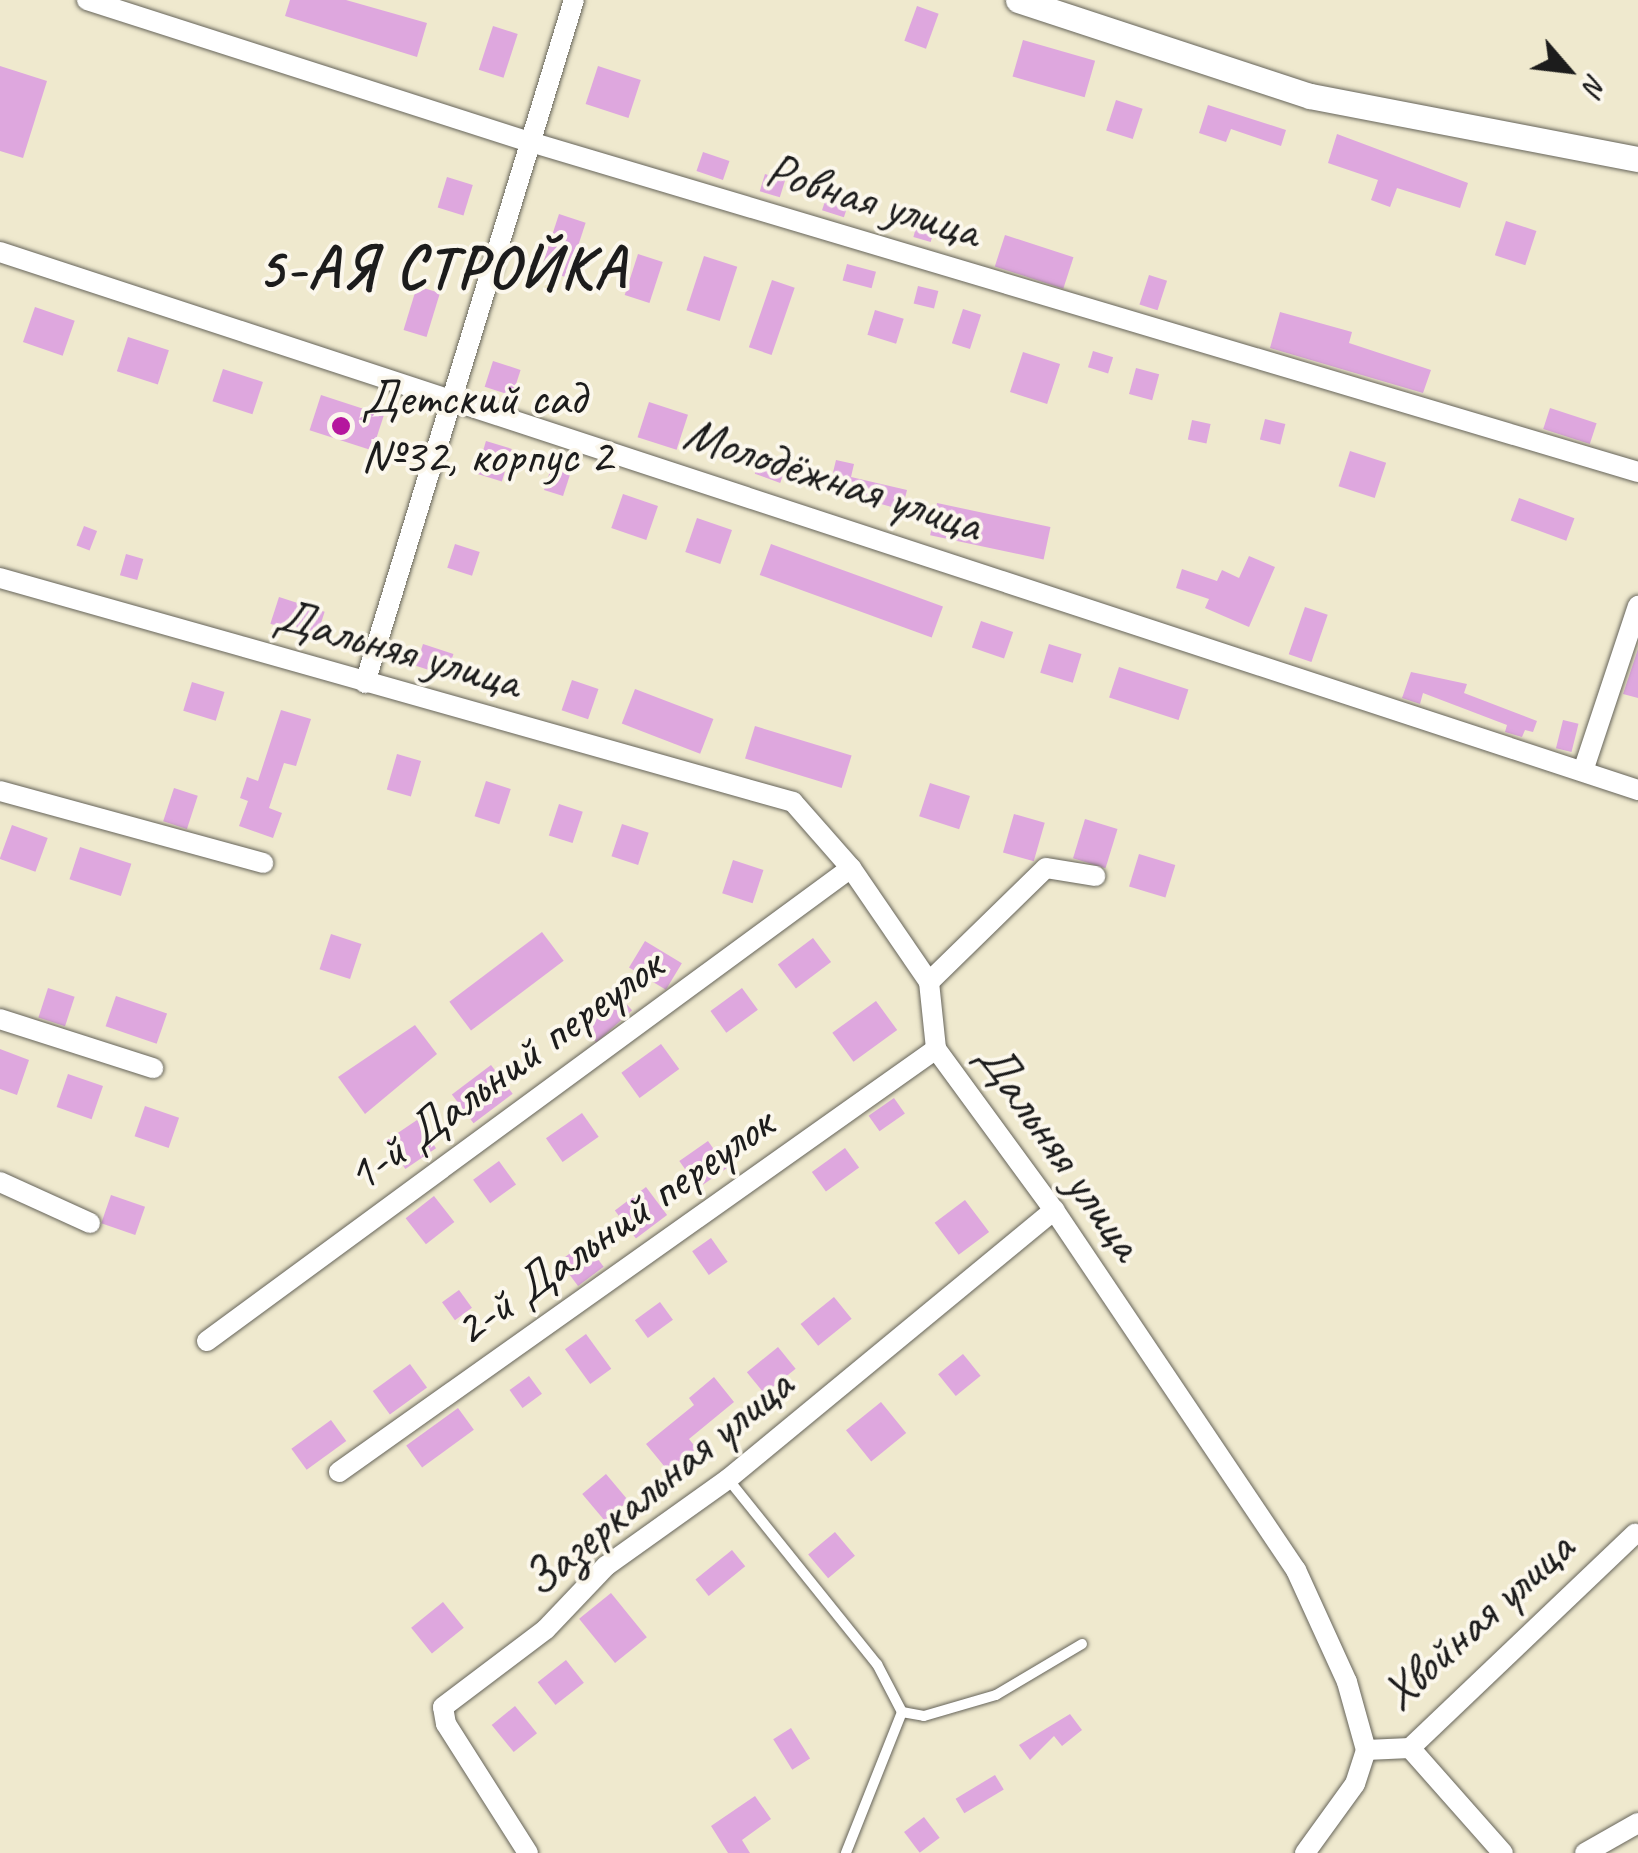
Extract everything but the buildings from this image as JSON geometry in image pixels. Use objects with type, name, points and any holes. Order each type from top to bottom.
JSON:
[{"type":"street","name":"Ровная улица","points":[[86,0],[527,141],[1638,472]]},
{"type":"street","points":[[366,683],[448,398],[574,0]]},
{"type":"street","points":[[1018,0],[1310,96],[1638,160]]},
{"type":"street","name":"Молодёжная улица","points":[[0,252],[1638,790]]},
{"type":"street","name":"Дальняя улица","points":[[0,578],[793,802],[851,868],[928,982],[936,1048],[1054,1210],[1296,1570],[1348,1682],[1366,1750]]},
{"type":"street","points":[[1583,771],[1638,606]]},
{"type":"street","points":[[0,791],[263,864]]},
{"type":"street","name":"1-й Дальний переулок","points":[[207,1341],[851,868]]},
{"type":"street","points":[[928,982],[1046,868],[1095,876]]},
{"type":"street","points":[[0,1019],[153,1068]]},
{"type":"street","name":"2-й Дальний переулок","points":[[339,1472],[936,1048]]},
{"type":"street","points":[[0,1182],[90,1222]]},
{"type":"street","name":"Зазеркальная улица","points":[[528,1853],[446,1724],[443,1706],[546,1628],[606,1566],[728,1479],[1054,1210]]},
{"type":"street","name":"Хвойная улица","points":[[1305,1853],[1354,1784],[1366,1750],[1410,1748],[1636,1534]]},
{"type":"street","points":[[1410,1748],[1502,1853]]},
{"type":"street","points":[[1584,1853],[1638,1822]]},
{"type":"lane","points":[[728,1479],[877,1664],[902,1712],[846,1853]]},
{"type":"lane","points":[[902,1712],[924,1716],[996,1694],[1082,1644]]},
{"type":"place","name":"Детский сад №32, корпус 2","points":[[341,426]]},
{"type":"district","name":"5-АЯ СТРОЙКА","points":[[442,267]]}]
